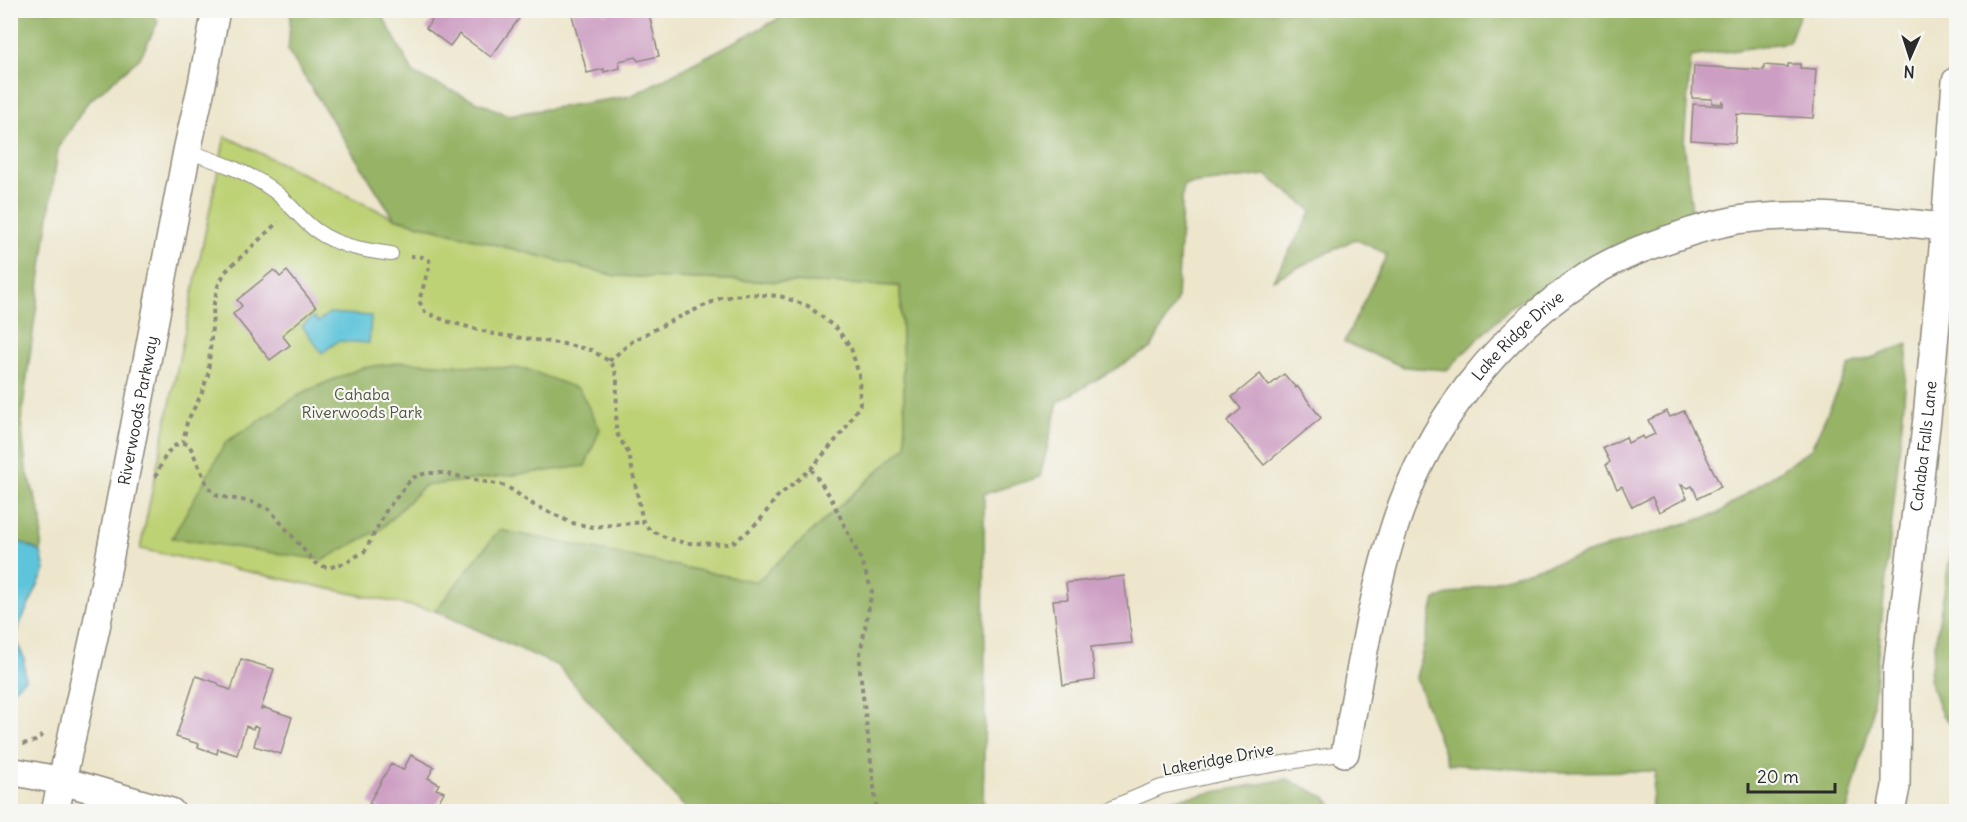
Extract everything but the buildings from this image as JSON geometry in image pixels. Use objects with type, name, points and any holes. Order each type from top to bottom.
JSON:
[{"type":"street","name":"Riverwoods Parkway","points":[[55,812],[76,723],[216,10]]},
{"type":"street","name":"Cahaba Falls Lane","points":[[1891,812],[1896,788],[1897,670],[1927,418],[1956,81]]},
{"type":"street","name":"Lake Ridge Drive","points":[[1345,753],[1376,590],[1396,520],[1418,469],[1450,411],[1478,373],[1534,316],[1587,276],[1639,249],[1696,230],[1736,220],[1784,216],[1840,216],[1945,227]]},
{"type":"street","points":[[12,759],[63,781],[171,812]]},
{"type":"lane","points":[[187,151],[254,178],[276,192],[291,209],[322,236],[366,251],[391,254]]},
{"type":"lane","name":"Lakeridge Drive","points":[[1101,812],[1161,787],[1228,772],[1345,753]]},
{"type":"path","points":[[183,444],[187,422],[208,375],[214,303],[218,286],[225,272],[291,209]]},
{"type":"path","points":[[391,254],[423,256],[429,260],[430,264],[418,301],[425,312],[446,321],[494,334],[591,350],[609,360],[614,366],[616,379],[616,432],[629,454],[643,522],[650,530],[685,543],[731,544],[746,533],[761,519],[776,498],[812,469],[845,429],[860,404],[860,375],[851,348],[837,329],[808,306],[780,297],[748,294],[721,298],[634,340],[609,360]]},
{"type":"path","points":[[152,483],[167,452],[176,444],[189,444],[208,487],[218,496],[252,502],[270,510],[315,563],[328,568],[345,563],[365,551],[387,509],[412,478],[426,473],[442,472],[506,486],[534,505],[572,523],[593,527],[643,522]]},
{"type":"path","points":[[812,469],[835,507],[861,560],[872,591],[860,654],[860,671],[878,812]]},
{"type":"path","points":[[12,759],[35,741],[54,721],[76,723]]},
{"type":"path","points":[[10,806],[15,812]]},
{"type":"green space","points":[[10,11],[152,11],[158,22],[140,58],[87,103],[58,149],[21,421],[26,468],[42,519],[41,552],[11,540]]},
{"type":"green space","points":[[291,11],[380,11],[414,74],[508,115],[631,96],[780,18],[788,11],[1801,11],[1789,42],[1691,57],[1684,142],[1692,211],[1511,306],[1447,370],[1404,367],[1344,342],[1387,254],[1355,239],[1273,280],[1312,211],[1266,175],[1183,185],[1177,300],[1151,348],[1058,402],[1040,477],[984,494],[983,812],[688,811],[558,666],[435,611],[499,530],[756,582],[906,446],[900,286],[616,276],[394,218],[288,51]]},
{"type":"green space","name":"Cahaba Riverwoods Park","points":[[225,136],[394,218],[616,276],[900,286],[906,446],[756,582],[500,530],[435,611],[140,549]]},
{"type":"green space","points":[[1908,344],[1903,414],[1871,722],[1847,811],[1651,811],[1655,771],[1557,772],[1448,764],[1416,678],[1435,599],[1717,514],[1811,449],[1849,366]]},
{"type":"green space","points":[[403,362],[526,369],[579,389],[600,429],[585,466],[424,486],[381,529],[323,560],[172,538],[226,442],[304,392],[361,368]]},
{"type":"green space","points":[[1956,522],[1956,729],[1942,715],[1929,679]]},
{"type":"green space","points":[[1287,779],[1325,797],[1338,811],[1140,811],[1159,802]]},
{"type":"water","points":[[329,313],[371,316],[369,343],[338,341],[322,353],[302,326],[313,317],[318,322]]},
{"type":"water","points":[[11,540],[41,552],[45,570],[14,637],[24,658],[25,679],[11,691]]}]
